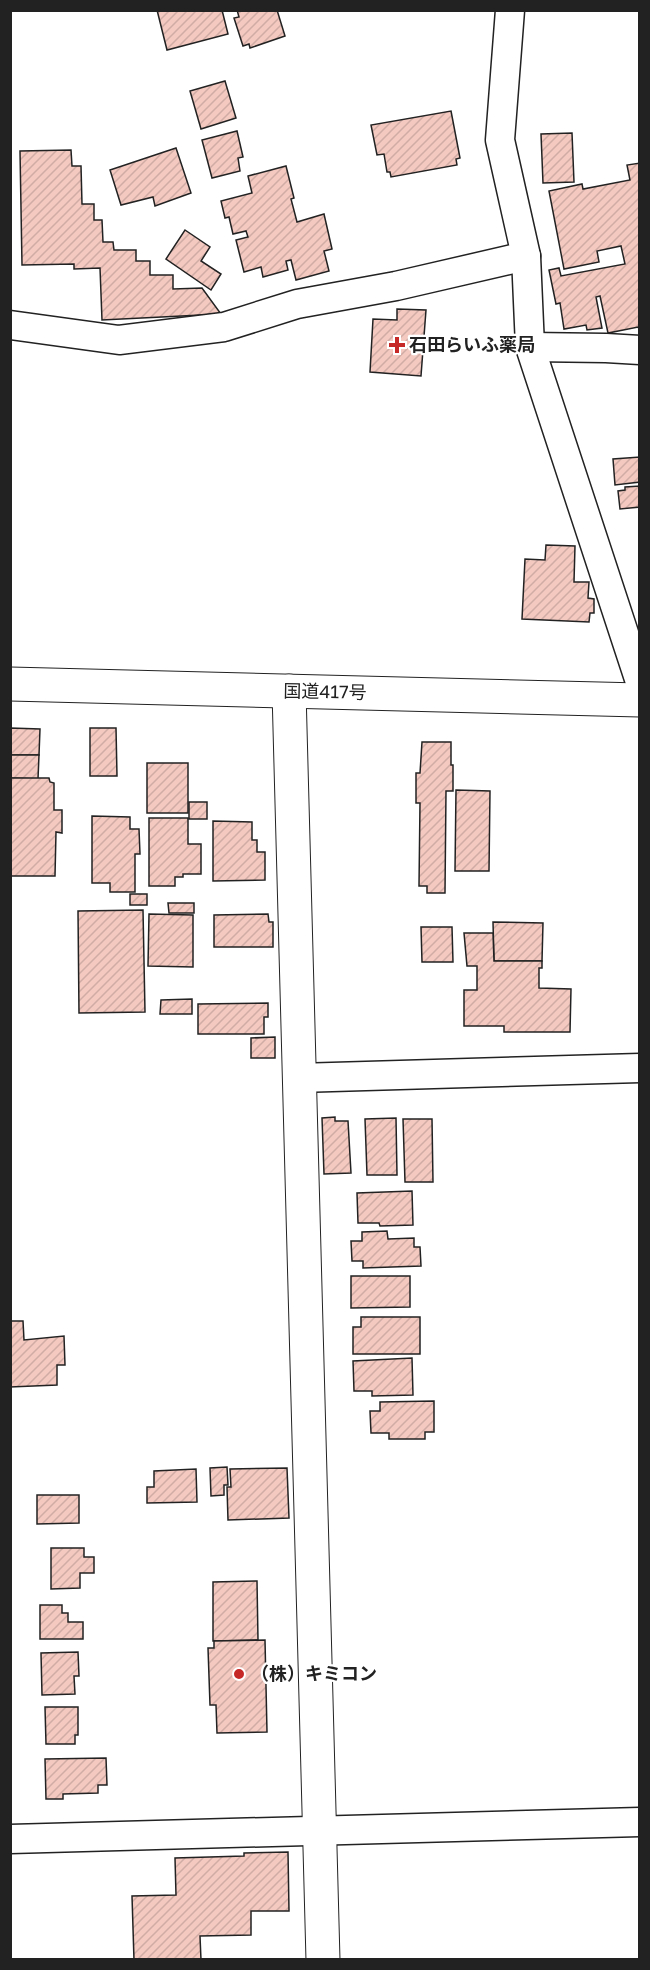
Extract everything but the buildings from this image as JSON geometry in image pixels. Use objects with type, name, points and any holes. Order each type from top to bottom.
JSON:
[{"type":"main road","name":"国道417号","points":[[10,684],[639,700]]},
{"type":"main road","points":[[289,692],[323,1959]]},
{"type":"street","points":[[510,10],[500,140],[526,256],[530,347],[639,682]]},
{"type":"street","points":[[10,325],[119,340],[224,327],[297,304],[396,286],[526,256]]},
{"type":"street","points":[[530,347],[639,350]]},
{"type":"street","points":[[298,1078],[639,1068]]},
{"type":"street","points":[[10,1839],[639,1822]]},
{"type":"place","name":"石田らいふ薬局","points":[[397,345]]},
{"type":"place","name":"（株）キミコン","points":[[239,1674]]}]
